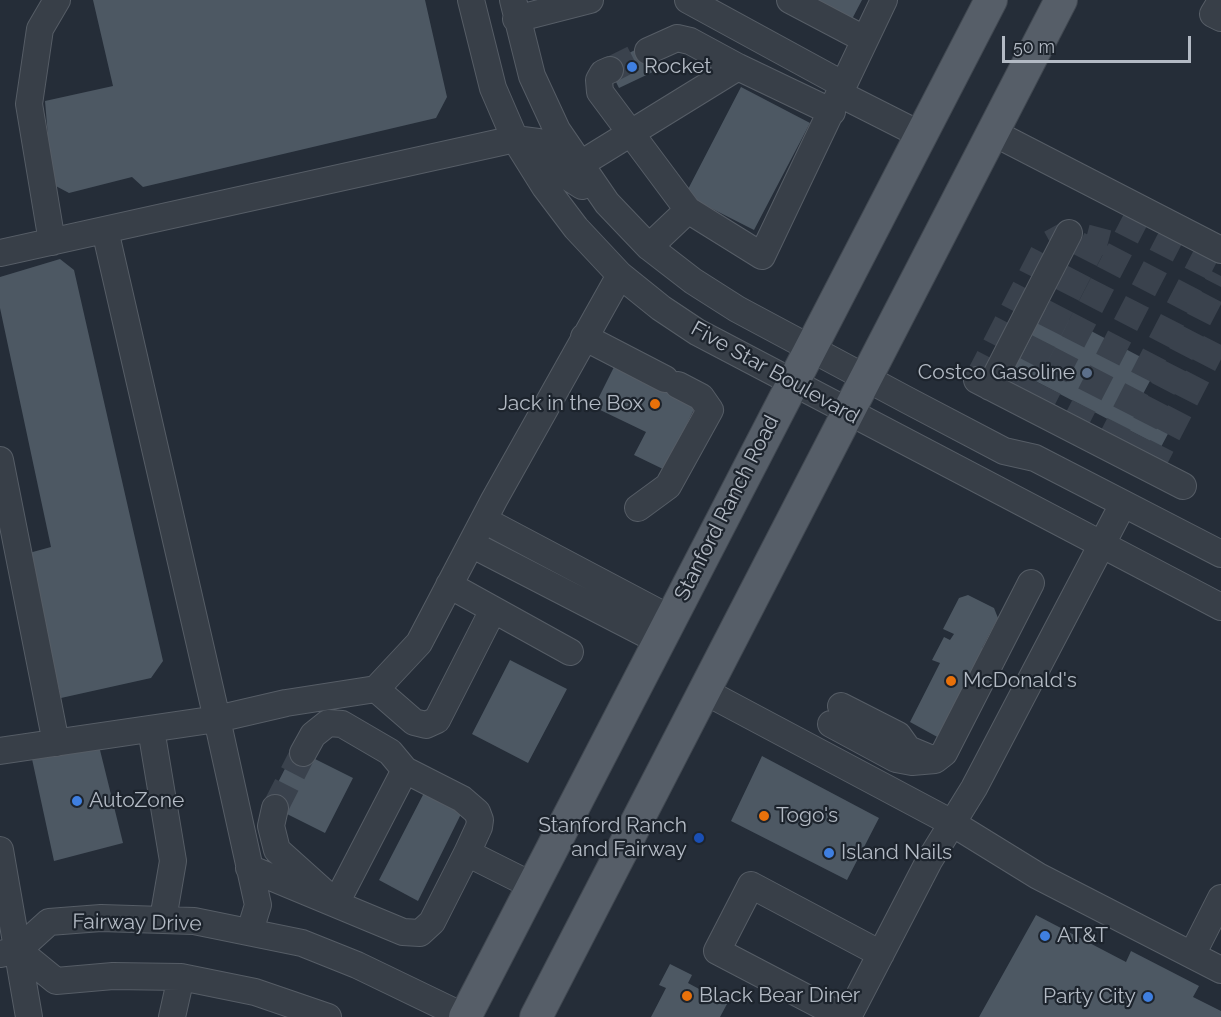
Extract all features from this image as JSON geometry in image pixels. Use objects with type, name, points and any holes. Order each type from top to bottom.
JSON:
[{"type":"main road","name":"Stanford Ranch Road","points":[[466,1017],[919,134],[991,0]]},
{"type":"main road","points":[[536,1017],[1061,0]]},
{"type":"street","points":[[52,242],[29,104],[40,29],[57,0]]},
{"type":"street","name":"Five Star Boulevard","points":[[471,0],[493,88],[515,139],[545,187],[576,228],[620,275],[660,308],[697,332],[791,383],[1221,607]]},
{"type":"street","points":[[515,10],[591,0]]},
{"type":"street","points":[[688,0],[838,97]]},
{"type":"street","points":[[790,0],[864,39]]},
{"type":"street","points":[[610,70],[603,73],[599,80],[600,92],[688,210],[762,256],[884,0]]},
{"type":"street","points":[[1221,1],[1213,14],[1221,18]]},
{"type":"street","name":"Five Star Boulevard","points":[[515,10],[532,76],[557,130],[607,203],[650,247],[711,292],[809,348],[1004,451],[1035,458],[1221,554]]},
{"type":"street","points":[[648,51],[677,38],[690,41],[738,67],[838,97],[919,134]]},
{"type":"street","points":[[579,165],[738,67]]},
{"type":"street","points":[[992,132],[1221,250]]},
{"type":"street","points":[[0,253],[515,139],[538,142],[571,179],[607,203]]},
{"type":"street","points":[[650,247],[688,210]]},
{"type":"street","points":[[105,230],[258,905],[250,931]]},
{"type":"street","points":[[1069,233],[984,383],[1183,486]]},
{"type":"street","points":[[0,751],[217,719],[286,702],[376,689],[419,643],[484,520],[620,275]]},
{"type":"street","points":[[584,337],[701,397],[710,410],[668,486],[638,507]]},
{"type":"street","points":[[0,460],[56,743]]},
{"type":"street","points":[[848,1017],[952,823],[974,788],[1123,504]]},
{"type":"street","points":[[484,520],[665,630]]},
{"type":"street","points":[[471,544],[665,630]]},
{"type":"street","points":[[836,715],[896,759],[912,762],[935,760],[944,753],[1031,583]]},
{"type":"street","points":[[449,585],[570,652]]},
{"type":"street","points":[[376,689],[414,722],[426,725],[437,720],[493,610]]},
{"type":"street","points":[[704,692],[952,823],[1038,876],[1221,970]]},
{"type":"street","points":[[249,868],[403,932],[420,933],[432,922],[467,854],[479,827],[480,820],[477,812],[462,799],[405,770],[390,752],[342,724],[328,723],[313,735],[303,753]]},
{"type":"street","points":[[152,729],[173,861],[162,919]]},
{"type":"street","points":[[336,903],[405,770]]},
{"type":"street","points":[[275,808],[271,826],[277,850],[336,903]]},
{"type":"street","points":[[0,850],[9,952],[30,1017]]},
{"type":"street","points":[[467,854],[533,886]]},
{"type":"street","points":[[843,1017],[717,951],[752,885],[880,954]]},
{"type":"street","points":[[1192,955],[1221,898]]},
{"type":"street","name":"Fairway Drive","points":[[9,952],[49,922],[101,918],[162,919],[250,931],[302,943],[357,965],[466,1017]]},
{"type":"street","points":[[9,952],[56,981],[113,976],[181,977],[255,992],[328,1017]]},
{"type":"street","points":[[172,1017],[181,977]]},
{"type":"building","points":[[93,0],[425,0],[447,97],[436,118],[143,187],[132,177],[69,193],[52,184],[45,101],[113,86]]},
{"type":"building","points":[[809,0],[862,0],[851,21]]},
{"type":"building","name":"Rocket","points":[[645,45],[657,70],[619,88],[607,64]]},
{"type":"building","points":[[741,87],[810,123],[754,230],[685,195]]},
{"type":"building","points":[[60,259],[74,270],[163,661],[151,678],[61,698],[29,553],[51,547],[0,308],[0,277]]},
{"type":"building","name":"Costco Gasoline","points":[[1028,298],[1158,366],[1143,394],[1179,413],[1161,447],[995,360]]},
{"type":"building","points":[[614,367],[659,390],[669,371],[695,407],[665,470],[634,455],[646,432],[594,407]]},
{"type":"building","name":"McDonald's","points":[[968,595],[994,608],[998,618],[982,648],[986,650],[941,739],[910,722],[940,663],[932,660],[944,637],[950,640],[954,634],[943,629],[959,598]]},
{"type":"building","points":[[510,660],[567,689],[528,763],[472,734]]},
{"type":"building","name":"AutoZone","points":[[98,742],[123,843],[54,861],[32,759]]},
{"type":"building","points":[[295,749],[353,778],[325,833],[267,804]]},
{"type":"building","points":[[762,756],[879,818],[847,880],[731,821]]},
{"type":"building","points":[[425,791],[462,812],[418,901],[379,880]]},
{"type":"building","points":[[1036,915],[1126,962],[1131,951],[1199,986],[1193,997],[1221,1011],[1221,1017],[979,1017]]},
{"type":"building","name":"Black Bear Diner","points":[[670,964],[692,975],[688,983],[727,1004],[720,1017],[651,1017],[666,988],[659,985]]},
{"type":"tunnel","points":[[610,70],[648,51]]},
{"type":"tunnel","points":[[1037,411],[1141,209]]},
{"type":"tunnel","points":[[1072,429],[1176,227]]},
{"type":"tunnel","points":[[977,380],[1047,245],[1069,233],[1108,243]]},
{"type":"tunnel","points":[[1014,399],[1096,239]]},
{"type":"tunnel","points":[[1107,447],[1211,245]]},
{"type":"tunnel","points":[[1127,458],[1221,276]]},
{"type":"tunnel","points":[[1150,469],[1221,331]]},
{"type":"tunnel","points":[[275,808],[303,753]]},
{"type":"place","name":"Rocket","points":[[632,67]]},
{"type":"place","name":"Costco Gasoline","points":[[1087,373]]},
{"type":"place","name":"Jack in the Box","points":[[655,404]]},
{"type":"place","name":"McDonald's","points":[[951,681]]},
{"type":"place","name":"AutoZone","points":[[77,801]]},
{"type":"place","name":"Togo's","points":[[764,816]]},
{"type":"place","name":"Stanford Ranch and Fairway","points":[[699,838]]},
{"type":"place","name":"Island Nails","points":[[829,853]]},
{"type":"place","name":"AT&T","points":[[1045,936]]},
{"type":"place","name":"Black Bear Diner","points":[[687,996]]},
{"type":"place","name":"Party City","points":[[1148,997]]}]
